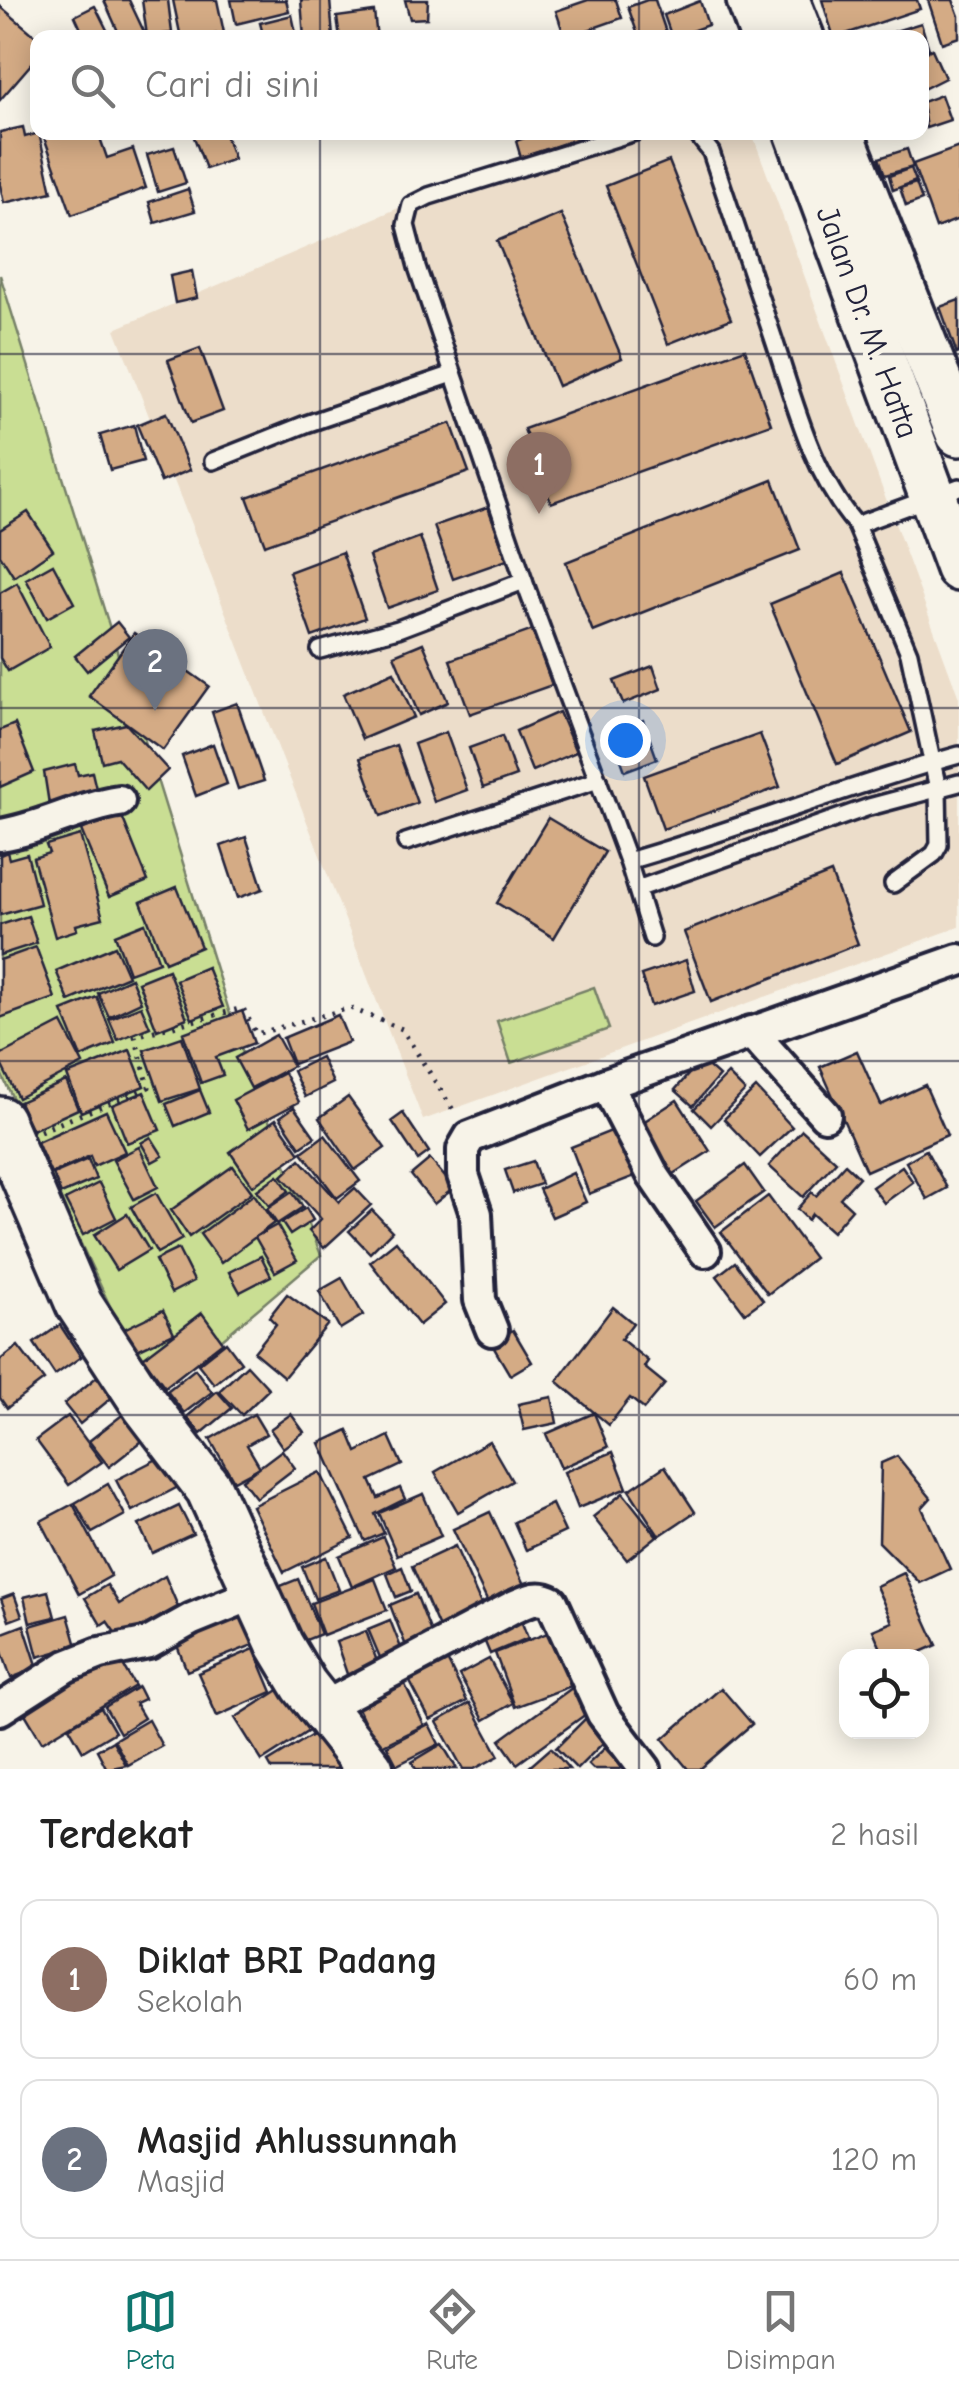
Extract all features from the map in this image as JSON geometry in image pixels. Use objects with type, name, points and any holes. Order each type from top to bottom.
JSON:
[{"type":"main road","points":[[750,0],[761,30]]},
{"type":"main road","points":[[786,0],[799,30]]},
{"type":"main road","name":"Jalan Dr. M. Hatta","points":[[801,140],[946,492],[959,568]]},
{"type":"main road","name":"Jalan Dr. M. Hatta","points":[[843,140],[959,433]]},
{"type":"main road","points":[[5,1132],[78,1304],[145,1405],[209,1489],[280,1644],[322,1708],[370,1769]]},
{"type":"street","points":[[0,835],[119,801]]},
{"type":"street","points":[[492,1330],[480,1300],[476,1214],[462,1163],[463,1149],[470,1137],[606,1084],[959,960]]},
{"type":"street","points":[[751,1032],[826,1115]]},
{"type":"street","points":[[606,1084],[652,1175],[705,1251]]},
{"type":"street","points":[[0,1709],[66,1666],[100,1653],[149,1643],[256,1593]]},
{"type":"street","points":[[322,1708],[513,1607],[543,1598],[552,1602],[604,1714],[645,1769]]},
{"type":"lane","points":[[609,140],[429,196],[412,205],[406,225],[524,581],[628,861],[652,938]]},
{"type":"lane","points":[[702,140],[711,152],[797,409],[828,488],[856,525],[909,653],[934,762],[939,845],[934,854],[893,884]]},
{"type":"lane","points":[[213,461],[306,424],[453,374]]},
{"type":"lane","points":[[856,525],[946,492]]},
{"type":"lane","points":[[320,650],[398,629],[524,581]]},
{"type":"lane","points":[[628,861],[720,835],[861,784],[959,754]]},
{"type":"lane","points":[[406,842],[598,780]]},
{"type":"lane","points":[[637,889],[870,808],[959,783]]},
{"type":"lane","points":[[861,784],[870,808]]},
{"type":"path","points":[[5,1132],[148,1087],[135,1036],[244,1008],[256,1034],[350,1008],[402,1029],[470,1137]]},
{"type":"shaded area","points":[[558,140],[755,140],[959,698],[959,927],[423,1120],[115,329]]},
{"type":"green space","points":[[0,275],[239,1043],[321,1255],[153,1398],[0,1071]]},
{"type":"green space","points":[[594,987],[609,1029],[511,1063],[497,1021]]},
{"type":"building","points":[[104,0],[129,0],[143,30],[117,30]]},
{"type":"building","points":[[142,0],[168,0],[172,30],[146,30]]},
{"type":"building","points":[[173,0],[217,0],[223,30],[179,30]]},
{"type":"building","points":[[231,0],[286,0],[289,11],[236,24]]},
{"type":"building","points":[[301,0],[330,0],[332,30],[303,30]]},
{"type":"building","points":[[405,0],[428,0],[427,18],[410,19]]},
{"type":"building","points":[[588,0],[616,0],[622,18],[588,30],[562,30],[556,11]]},
{"type":"building","points":[[655,0],[665,30],[636,30],[628,7]]},
{"type":"building","points":[[822,0],[917,0],[920,9],[858,30],[831,30]]},
{"type":"building","points":[[928,0],[953,0],[959,16],[959,37],[942,43]]},
{"type":"building","points":[[700,1],[708,25],[694,30],[669,30],[664,15]]},
{"type":"building","points":[[0,6],[30,31],[30,65],[0,100]]},
{"type":"building","points":[[95,6],[107,30],[81,30],[75,16]]},
{"type":"building","points":[[374,12],[376,30],[339,30],[337,17]]},
{"type":"building","points":[[292,15],[295,30],[262,30],[260,23]]},
{"type":"building","points":[[921,23],[923,30],[898,30]]},
{"type":"building","points":[[932,49],[945,78],[929,86]]},
{"type":"building","points":[[941,95],[950,120],[929,127],[929,99]]},
{"type":"building","points":[[23,127],[25,137],[41,140],[52,192],[4,203],[0,132]]},
{"type":"building","points":[[45,140],[101,140],[107,158],[133,149],[146,188],[72,215]]},
{"type":"building","points":[[195,140],[227,140],[234,159],[206,169]]},
{"type":"building","points":[[519,140],[574,140],[521,158]]},
{"type":"building","points":[[174,147],[186,183],[158,192],[147,155]]},
{"type":"building","points":[[959,147],[959,219],[936,228],[913,164]]},
{"type":"building","points":[[907,149],[913,167],[885,175],[879,158]]},
{"type":"building","points":[[669,161],[731,319],[668,344],[606,186]]},
{"type":"building","points":[[911,168],[916,181],[893,190],[889,176]]},
{"type":"building","points":[[916,183],[922,200],[906,206],[900,188]]},
{"type":"building","points":[[188,189],[195,211],[155,223],[149,202]]},
{"type":"building","points":[[561,214],[622,358],[558,386],[497,241]]},
{"type":"building","points":[[192,271],[197,298],[175,303],[170,276]]},
{"type":"building","points":[[959,300],[959,353],[957,354],[940,307]]},
{"type":"building","points":[[200,348],[223,411],[191,423],[168,360]]},
{"type":"building","points":[[745,349],[771,424],[551,503],[524,429]]},
{"type":"building","points":[[166,413],[190,470],[161,482],[137,425]]},
{"type":"building","points":[[451,423],[469,472],[265,545],[247,497]]},
{"type":"building","points":[[134,425],[143,461],[110,470],[100,435]]},
{"type":"building","points":[[773,480],[800,550],[593,632],[566,562]]},
{"type":"building","points":[[488,507],[507,560],[453,579],[434,526]]},
{"type":"building","points":[[28,512],[53,550],[14,577],[0,555],[0,530]]},
{"type":"building","points":[[420,537],[438,590],[387,608],[369,556]]},
{"type":"building","points":[[342,552],[365,618],[312,637],[289,572]]},
{"type":"building","points":[[53,564],[74,603],[47,618],[26,579]]},
{"type":"building","points":[[844,573],[911,732],[837,764],[770,604]]},
{"type":"building","points":[[17,583],[50,647],[8,671],[0,658],[0,593]]},
{"type":"building","points":[[117,622],[129,637],[87,671],[75,656]]},
{"type":"building","points":[[533,630],[552,685],[470,714],[450,660]]},
{"type":"building","points":[[134,633],[209,686],[163,750],[89,696]]},
{"type":"building","points":[[423,643],[448,702],[419,715],[394,655]]},
{"type":"building","points":[[653,666],[661,689],[623,704],[614,681]]},
{"type":"building","points":[[394,672],[414,717],[362,739],[343,694]]},
{"type":"building","points":[[237,703],[264,781],[238,789],[212,712]]},
{"type":"building","points":[[559,712],[576,752],[532,771],[516,731]]},
{"type":"building","points":[[643,720],[657,759],[625,771],[611,732]]},
{"type":"building","points":[[15,724],[34,772],[0,787],[0,730]]},
{"type":"building","points":[[126,724],[168,770],[146,791],[117,758],[102,762],[95,731]]},
{"type":"building","points":[[446,732],[467,790],[434,802],[414,744]]},
{"type":"building","points":[[760,734],[780,787],[663,829],[644,776]]},
{"type":"building","points":[[502,736],[516,776],[483,788],[469,748]]},
{"type":"building","points":[[213,744],[227,784],[196,796],[182,756]]},
{"type":"building","points":[[396,745],[417,803],[381,816],[360,758]]},
{"type":"building","points":[[75,764],[78,775],[92,772],[97,793],[57,811],[55,802],[49,804],[44,772]]},
{"type":"building","points":[[121,814],[148,881],[109,897],[81,830]]},
{"type":"building","points":[[548,818],[605,852],[554,938],[497,903]]},
{"type":"building","points":[[80,835],[103,918],[76,925],[77,930],[55,937],[33,858],[49,853],[46,845]]},
{"type":"building","points":[[246,837],[263,889],[238,898],[221,846]]},
{"type":"building","points":[[7,852],[9,859],[27,854],[40,904],[0,915],[0,855]]},
{"type":"building","points":[[831,873],[858,944],[711,1002],[684,932]]},
{"type":"building","points":[[177,887],[201,947],[165,962],[141,902]]},
{"type":"building","points":[[28,916],[37,943],[0,955],[0,925]]},
{"type":"building","points":[[145,923],[159,962],[129,973],[115,935]]},
{"type":"building","points":[[115,946],[128,976],[69,1001],[56,971]]},
{"type":"building","points":[[36,947],[55,998],[0,1018],[0,960]]},
{"type":"building","points":[[686,960],[695,991],[651,1006],[641,975]]},
{"type":"building","points":[[207,967],[223,1007],[192,1019],[176,980]]},
{"type":"building","points":[[168,970],[187,1018],[157,1030],[138,982]]},
{"type":"building","points":[[131,978],[141,1002],[109,1017],[98,993]]},
{"type":"building","points":[[97,997],[115,1043],[81,1057],[62,1011]]},
{"type":"building","points":[[141,1006],[150,1027],[118,1040],[109,1019]]},
{"type":"building","points":[[242,1011],[254,1043],[216,1057],[223,1075],[201,1083],[183,1033]]},
{"type":"building","points":[[338,1015],[349,1042],[293,1064],[283,1038]]},
{"type":"building","points":[[62,1023],[83,1064],[18,1098],[0,1055]]},
{"type":"building","points":[[276,1035],[293,1066],[251,1088],[235,1058]]},
{"type":"building","points":[[182,1037],[200,1089],[162,1101],[144,1050]]},
{"type":"building","points":[[130,1050],[144,1086],[81,1112],[67,1075]]},
{"type":"building","points":[[857,1051],[881,1105],[925,1085],[947,1135],[866,1171],[820,1067]]},
{"type":"building","points":[[321,1057],[333,1083],[305,1097],[293,1071]]},
{"type":"building","points":[[701,1060],[719,1076],[693,1106],[675,1090]]},
{"type":"building","points":[[284,1073],[299,1102],[248,1129],[233,1100]]},
{"type":"building","points":[[728,1074],[745,1091],[711,1126],[694,1109]]},
{"type":"building","points":[[66,1081],[78,1109],[32,1130],[19,1102]]},
{"type":"building","points":[[756,1088],[792,1127],[760,1157],[724,1119]]},
{"type":"building","points":[[200,1090],[209,1112],[175,1126],[166,1104]]},
{"type":"building","points":[[144,1092],[160,1130],[127,1143],[112,1105]]},
{"type":"building","points":[[348,1097],[385,1148],[355,1170],[319,1118]]},
{"type":"building","points":[[677,1100],[710,1151],[666,1179],[634,1128]]},
{"type":"building","points":[[294,1107],[315,1137],[300,1147],[280,1117]]},
{"type":"building","points":[[106,1111],[125,1152],[94,1166],[90,1156],[51,1174],[37,1142]]},
{"type":"building","points":[[403,1113],[429,1152],[418,1160],[392,1121]]},
{"type":"building","points":[[276,1119],[300,1153],[253,1186],[230,1152]]},
{"type":"building","points":[[621,1127],[640,1174],[589,1194],[571,1147]]},
{"type":"building","points":[[802,1130],[836,1161],[803,1197],[769,1166]]},
{"type":"building","points":[[325,1135],[360,1181],[337,1198],[302,1152]]},
{"type":"building","points":[[151,1137],[163,1156],[152,1162],[141,1143]]},
{"type":"building","points":[[139,1147],[158,1187],[134,1199],[113,1160]]},
{"type":"building","points":[[926,1150],[947,1188],[927,1199],[906,1162]]},
{"type":"building","points":[[88,1159],[96,1179],[61,1194],[53,1174]]},
{"type":"building","points":[[300,1159],[339,1202],[355,1188],[371,1205],[324,1248],[309,1231],[321,1219],[282,1176]]},
{"type":"building","points":[[430,1159],[454,1188],[434,1204],[411,1175]]},
{"type":"building","points":[[533,1161],[541,1184],[513,1193],[505,1170]]},
{"type":"building","points":[[845,1164],[859,1177],[840,1198],[852,1209],[832,1232],[812,1214],[808,1220],[797,1209],[812,1192],[816,1196]]},
{"type":"building","points":[[745,1165],[764,1192],[715,1227],[696,1201]]},
{"type":"building","points":[[233,1166],[252,1192],[189,1237],[171,1210]]},
{"type":"building","points":[[902,1166],[913,1182],[884,1203],[872,1187]]},
{"type":"building","points":[[573,1173],[586,1202],[552,1217],[539,1189]]},
{"type":"building","points":[[278,1175],[289,1191],[269,1206],[257,1190]]},
{"type":"building","points":[[99,1183],[116,1218],[83,1235],[65,1200]]},
{"type":"building","points":[[292,1192],[303,1207],[277,1224],[267,1209]]},
{"type":"building","points":[[156,1193],[182,1239],[157,1253],[131,1207]]},
{"type":"building","points":[[254,1194],[274,1223],[221,1263],[200,1234]]},
{"type":"building","points":[[768,1196],[814,1258],[768,1294],[721,1232]]},
{"type":"building","points":[[306,1208],[313,1220],[290,1235],[282,1223]]},
{"type":"building","points":[[372,1210],[392,1231],[370,1253],[349,1231]]},
{"type":"building","points":[[127,1214],[149,1250],[116,1270],[94,1235]]},
{"type":"building","points":[[277,1225],[297,1260],[275,1272],[255,1237]]},
{"type":"building","points":[[396,1241],[445,1304],[419,1325],[370,1262]]},
{"type":"building","points":[[178,1249],[194,1281],[171,1293],[155,1260]]},
{"type":"building","points":[[261,1256],[271,1276],[240,1292],[229,1272]]},
{"type":"building","points":[[735,1262],[763,1300],[745,1313],[717,1276]]},
{"type":"building","points":[[342,1278],[363,1315],[340,1329],[319,1291]]},
{"type":"building","points":[[287,1294],[328,1324],[284,1377],[254,1352],[276,1324],[269,1317]]},
{"type":"building","points":[[613,1307],[633,1323],[621,1339],[648,1361],[644,1367],[665,1384],[644,1409],[630,1398],[609,1425],[557,1381]]},
{"type":"building","points":[[163,1310],[174,1333],[133,1352],[122,1330]]},
{"type":"building","points":[[202,1313],[223,1342],[165,1387],[143,1358]]},
{"type":"building","points":[[60,1325],[81,1357],[55,1375],[34,1343]]},
{"type":"building","points":[[513,1330],[532,1362],[510,1375],[491,1343]]},
{"type":"building","points":[[226,1342],[241,1362],[214,1384],[198,1364]]},
{"type":"building","points":[[18,1346],[44,1380],[7,1408],[0,1398],[0,1360]]},
{"type":"building","points":[[247,1365],[269,1389],[242,1415],[219,1391]]},
{"type":"building","points":[[195,1369],[212,1392],[184,1413],[167,1391]]},
{"type":"building","points":[[99,1375],[115,1395],[80,1424],[64,1404]]},
{"type":"building","points":[[217,1391],[232,1408],[201,1434],[187,1417]]},
{"type":"building","points":[[552,1397],[557,1423],[524,1430],[518,1404]]},
{"type":"building","points":[[126,1412],[146,1438],[109,1467],[89,1441]]},
{"type":"building","points":[[594,1413],[608,1447],[561,1468],[546,1434]]},
{"type":"building","points":[[254,1414],[266,1434],[247,1445],[260,1467],[234,1481],[210,1439]]},
{"type":"building","points":[[291,1414],[304,1432],[283,1448],[270,1429]]},
{"type":"building","points":[[68,1416],[102,1462],[69,1485],[36,1440]]},
{"type":"building","points":[[348,1430],[357,1452],[389,1436],[402,1465],[370,1480],[378,1498],[400,1488],[405,1499],[375,1514],[384,1533],[365,1541],[320,1443]]},
{"type":"building","points":[[489,1441],[512,1481],[458,1512],[435,1472]]},
{"type":"building","points":[[282,1450],[295,1468],[256,1498],[242,1480]]},
{"type":"building","points":[[613,1452],[627,1488],[578,1508],[564,1472]]},
{"type":"building","points":[[165,1455],[180,1486],[132,1511],[116,1480]]},
{"type":"building","points":[[897,1456],[931,1498],[922,1508],[950,1569],[920,1583],[879,1542],[881,1463]]},
{"type":"building","points":[[665,1466],[695,1512],[659,1536],[629,1490]]},
{"type":"building","points":[[320,1472],[353,1538],[284,1572],[252,1506]]},
{"type":"building","points":[[108,1484],[125,1515],[92,1533],[75,1503]]},
{"type":"building","points":[[623,1493],[657,1536],[627,1560],[593,1517]]},
{"type":"building","points":[[423,1494],[441,1536],[397,1555],[379,1513]]},
{"type":"building","points":[[73,1504],[111,1576],[79,1594],[41,1521]]},
{"type":"building","points":[[552,1504],[565,1532],[526,1550],[514,1522]]},
{"type":"building","points":[[179,1506],[193,1534],[152,1553],[139,1525]]},
{"type":"building","points":[[490,1512],[527,1591],[491,1609],[453,1529]]},
{"type":"building","points":[[383,1537],[396,1567],[352,1587],[339,1556]]},
{"type":"building","points":[[455,1546],[484,1611],[440,1630],[412,1566]]},
{"type":"building","points":[[326,1557],[339,1590],[315,1599],[302,1567]]},
{"type":"building","points":[[402,1567],[411,1591],[396,1597],[387,1574]]},
{"type":"building","points":[[904,1573],[937,1645],[928,1649],[881,1649],[873,1630],[892,1622],[876,1586]]},
{"type":"building","points":[[165,1576],[179,1609],[121,1641],[107,1621],[101,1625],[85,1598],[107,1585],[119,1604]]},
{"type":"building","points":[[298,1579],[321,1634],[301,1642],[278,1587]]},
{"type":"building","points":[[375,1579],[387,1610],[323,1635],[311,1603]]},
{"type":"building","points":[[48,1591],[55,1617],[30,1623],[24,1597]]},
{"type":"building","points":[[14,1594],[22,1616],[9,1621],[1,1599]]},
{"type":"building","points":[[416,1594],[432,1635],[406,1646],[390,1605]]},
{"type":"building","points":[[250,1607],[263,1641],[187,1671],[174,1638]]},
{"type":"building","points":[[68,1615],[77,1646],[38,1657],[30,1626]]},
{"type":"building","points":[[520,1618],[528,1638],[490,1654],[482,1635]]},
{"type":"building","points":[[390,1620],[405,1658],[384,1667],[368,1629]]},
{"type":"building","points":[[24,1625],[38,1668],[11,1678],[0,1634]]},
{"type":"building","points":[[366,1631],[379,1667],[348,1677],[336,1642]]},
{"type":"building","points":[[550,1632],[571,1686],[515,1707],[495,1653]]},
{"type":"building","points":[[254,1649],[272,1692],[217,1716],[198,1673]]},
{"type":"building","points":[[115,1652],[135,1686],[42,1742],[21,1707]]},
{"type":"building","points":[[446,1658],[467,1701],[430,1720],[408,1678]]},
{"type":"building","points":[[489,1659],[513,1703],[484,1720],[459,1675]]},
{"type":"building","points":[[400,1674],[424,1725],[377,1748],[358,1708],[373,1701],[367,1690]]},
{"type":"building","points":[[294,1680],[321,1723],[262,1761],[235,1718]]},
{"type":"building","points":[[576,1685],[593,1709],[517,1764],[500,1740]]},
{"type":"building","points":[[138,1687],[144,1699],[135,1703],[144,1718],[120,1733],[105,1707]]},
{"type":"building","points":[[721,1688],[752,1724],[700,1769],[688,1769],[663,1739]]},
{"type":"building","points":[[470,1703],[499,1756],[474,1769],[463,1769],[437,1722]]},
{"type":"building","points":[[101,1708],[115,1732],[83,1751],[69,1727]]},
{"type":"building","points":[[587,1717],[608,1738],[577,1769],[556,1748]]},
{"type":"building","points":[[148,1720],[162,1746],[128,1765],[114,1740]]},
{"type":"building","points":[[429,1724],[439,1744],[397,1765],[387,1746]]},
{"type":"building","points":[[319,1731],[341,1769],[272,1769],[268,1762]]},
{"type":"building","points":[[113,1741],[126,1765],[107,1769],[97,1750]]},
{"type":"building","points":[[442,1744],[457,1769],[416,1769],[412,1762]]},
{"type":"building","points":[[551,1748],[569,1769],[527,1769]]},
{"type":"building","points":[[605,1748],[620,1769],[593,1769],[588,1764]]},
{"type":"place","name":"Diklat BRI Padang","points":[[539,514]]},
{"type":"place","name":"Masjid Ahlussunnah","points":[[155,711]]}]
